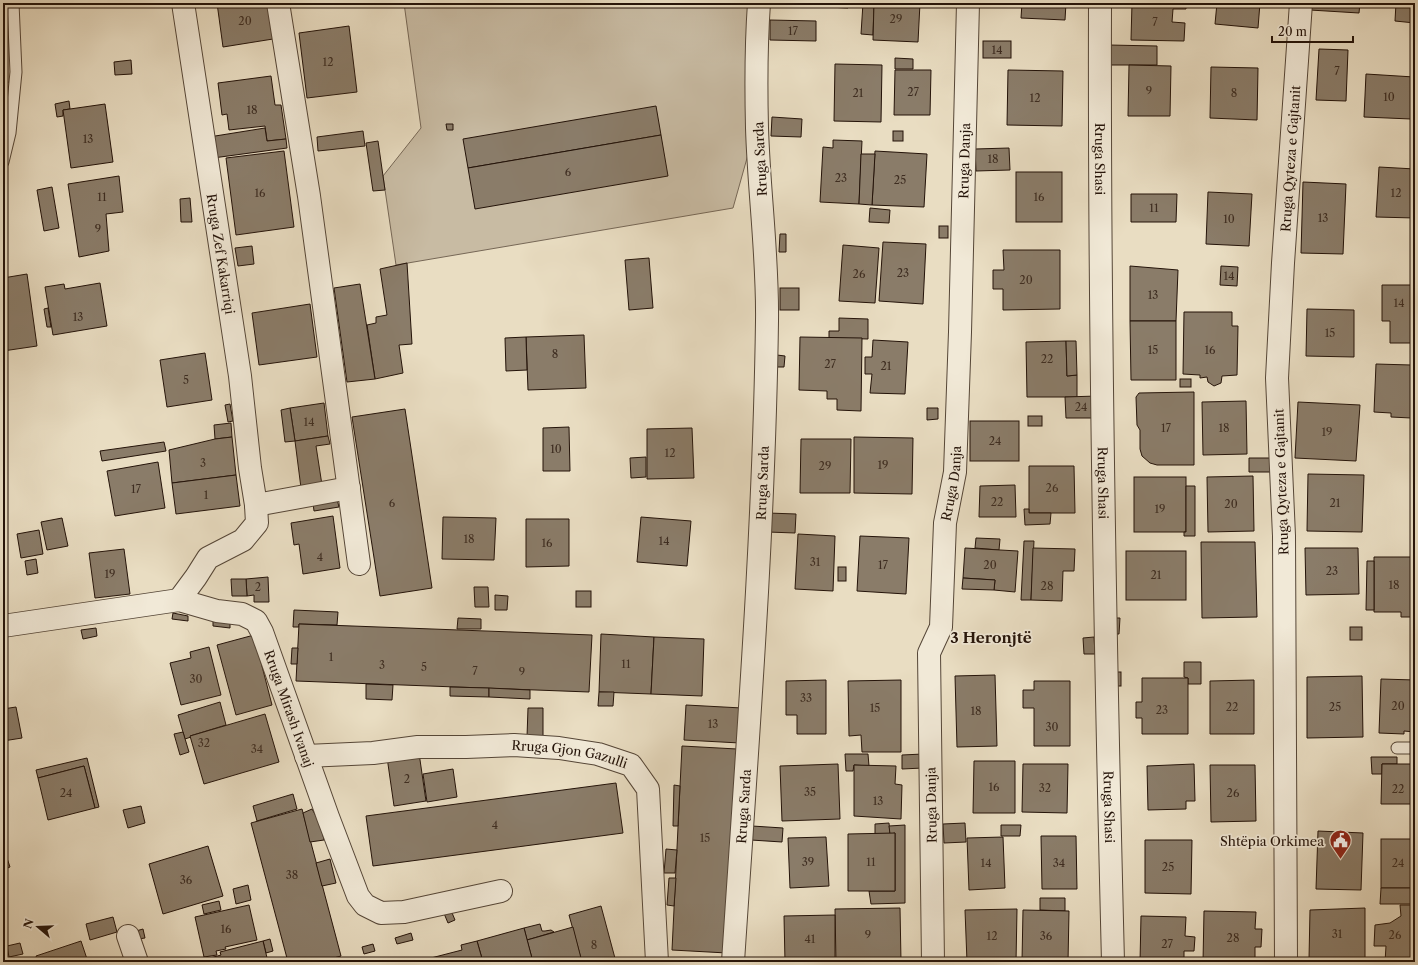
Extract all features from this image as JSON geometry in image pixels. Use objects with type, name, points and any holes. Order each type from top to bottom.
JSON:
[{"type":"street","name":"Rruga Zef Kakarriqi","points":[[179,600],[208,558],[243,540],[257,523],[240,376],[183,3]]},
{"type":"street","points":[[278,3],[309,196],[359,564]]},
{"type":"street","name":"Rruga Sarda","points":[[733,962],[755,623],[762,480],[767,319],[764,230],[757,130],[756,42],[759,3]]},
{"type":"street","name":"Rruga Danja","points":[[933,962],[929,653],[941,627],[945,523],[956,472],[961,324],[968,3]]},
{"type":"street","name":"Rruga Shasi","points":[[1100,3],[1099,177],[1104,566],[1113,962]]},
{"type":"street","name":"Rruga Qyteza e Gajtanit","points":[[1286,962],[1284,536],[1277,378],[1283,262],[1301,3]]},
{"type":"street","points":[[256,505],[349,488]]},
{"type":"street","name":"Rruga Mirash Ivanaj","points":[[3,626],[179,600],[217,611],[242,614],[256,621],[262,632],[358,896],[365,905],[381,913],[404,912],[501,892]]},
{"type":"street","name":"Rruga Gjon Gazulli","points":[[306,756],[373,753],[418,747],[514,745],[590,752],[631,765],[648,789],[657,962]]},
{"type":"street","points":[[128,936],[137,962]]},
{"type":"lane","points":[[3,162],[10,133],[16,72],[13,3]]},
{"type":"lane","points":[[1397,748],[1415,748]]},
{"type":"shaded area","points":[[3,3],[5,3],[16,81],[3,83]]},
{"type":"shaded area","points":[[404,3],[752,3],[749,151],[733,208],[396,265],[383,176],[421,128]]},
{"type":"building","points":[[217,3],[267,3],[273,39],[223,47]]},
{"type":"building","points":[[806,3],[848,3],[848,8],[806,6]]},
{"type":"building","points":[[863,3],[874,3],[873,35],[861,34]]},
{"type":"building","points":[[874,3],[920,3],[918,42],[873,40]]},
{"type":"building","points":[[1022,3],[1066,3],[1065,20],[1021,18]]},
{"type":"building","points":[[1132,3],[1186,3],[1186,9],[1173,9],[1172,22],[1185,23],[1184,41],[1131,40]]},
{"type":"building","points":[[1217,3],[1260,3],[1258,28],[1215,24]]},
{"type":"building","points":[[1311,3],[1360,3],[1359,13],[1310,10]]},
{"type":"building","points":[[1396,3],[1415,3],[1415,23],[1395,21]]},
{"type":"building","points":[[770,20],[816,21],[816,41],[770,40]]},
{"type":"building","points":[[349,26],[357,92],[307,98],[299,33]]},
{"type":"building","points":[[983,41],[1011,41],[1011,58],[983,58]]},
{"type":"building","points":[[1109,45],[1157,46],[1157,65],[1109,65]]},
{"type":"building","points":[[1319,49],[1348,50],[1346,101],[1316,100]]},
{"type":"building","points":[[895,58],[913,59],[913,69],[895,69]]},
{"type":"building","points":[[131,60],[132,74],[115,75],[114,62]]},
{"type":"building","points":[[835,64],[882,65],[881,122],[834,121]]},
{"type":"building","points":[[1129,65],[1171,66],[1170,116],[1128,116]]},
{"type":"building","points":[[1211,67],[1258,68],[1257,120],[1210,118]]},
{"type":"building","points":[[895,70],[931,70],[930,115],[894,115]]},
{"type":"building","points":[[1008,70],[1063,71],[1062,126],[1007,125]]},
{"type":"building","points":[[1366,74],[1414,77],[1411,119],[1364,117]]},
{"type":"building","points":[[271,76],[275,105],[281,105],[286,139],[267,141],[265,126],[229,130],[227,114],[222,115],[218,83]]},
{"type":"building","points":[[69,101],[70,109],[63,110],[63,116],[57,117],[55,104]]},
{"type":"building","points":[[105,104],[113,162],[71,168],[63,110]]},
{"type":"building","points":[[656,106],[661,135],[468,168],[463,139]]},
{"type":"building","points":[[772,117],[802,119],[801,137],[771,136]]},
{"type":"building","points":[[446,124],[453,124],[453,130],[447,130]]},
{"type":"building","points":[[265,128],[267,141],[286,139],[287,148],[213,158],[209,137]]},
{"type":"building","points":[[363,131],[365,146],[318,151],[317,137]]},
{"type":"building","points":[[893,131],[903,131],[903,141],[893,141]]},
{"type":"building","points":[[661,135],[668,176],[475,209],[468,168]]},
{"type":"building","points":[[833,140],[862,141],[859,204],[820,202],[823,147],[833,148]]},
{"type":"building","points":[[378,141],[385,190],[373,191],[366,143]]},
{"type":"building","points":[[1009,148],[1010,170],[976,171],[975,149]]},
{"type":"building","points":[[284,151],[294,227],[236,235],[226,158]]},
{"type":"building","points":[[875,151],[927,154],[924,207],[872,205]]},
{"type":"building","points":[[861,154],[875,154],[872,205],[859,204]]},
{"type":"building","points":[[1379,167],[1415,169],[1415,218],[1376,217]]},
{"type":"building","points":[[1016,172],[1062,172],[1062,222],[1016,222]]},
{"type":"building","points":[[119,176],[123,212],[106,214],[109,251],[79,257],[68,184]]},
{"type":"building","points":[[1303,182],[1346,184],[1343,254],[1301,253]]},
{"type":"building","points":[[52,187],[59,228],[44,231],[37,190]]},
{"type":"building","points":[[1208,192],[1252,194],[1249,246],[1206,244]]},
{"type":"building","points":[[1131,194],[1177,194],[1176,222],[1131,222]]},
{"type":"building","points":[[190,198],[192,222],[181,222],[180,199]]},
{"type":"building","points":[[870,208],[890,210],[889,223],[869,222]]},
{"type":"building","points":[[939,226],[948,226],[948,238],[939,238]]},
{"type":"building","points":[[780,234],[786,234],[786,252],[779,252]]},
{"type":"building","points":[[883,242],[926,244],[923,304],[879,301]]},
{"type":"building","points":[[843,245],[879,248],[875,303],[839,301]]},
{"type":"building","points":[[252,246],[254,264],[238,266],[235,248]]},
{"type":"building","points":[[1003,250],[1060,250],[1060,309],[1003,310],[1003,289],[993,289],[993,270],[1004,270]]},
{"type":"building","points":[[649,258],[653,308],[629,310],[625,260]]},
{"type":"building","points":[[407,263],[412,344],[399,345],[403,373],[375,379],[367,325],[376,323],[376,317],[387,315],[380,269]]},
{"type":"building","points":[[1130,266],[1178,270],[1176,321],[1130,321]]},
{"type":"building","points":[[1221,266],[1238,267],[1237,286],[1220,285]]},
{"type":"building","points":[[27,274],[37,346],[3,351],[3,278]]},
{"type":"building","points":[[100,283],[107,326],[53,335],[45,287],[64,284],[65,289]]},
{"type":"building","points":[[360,284],[375,379],[347,382],[334,288]]},
{"type":"building","points":[[1382,285],[1415,285],[1415,343],[1390,343],[1390,321],[1382,321]]},
{"type":"building","points":[[780,288],[799,288],[799,310],[780,310]]},
{"type":"building","points":[[310,304],[317,357],[259,365],[252,313]]},
{"type":"building","points":[[48,308],[51,327],[47,327],[44,309]]},
{"type":"building","points":[[1307,309],[1354,310],[1354,357],[1306,356]]},
{"type":"building","points":[[1184,312],[1232,312],[1232,326],[1238,326],[1237,375],[1222,376],[1221,383],[1214,386],[1208,382],[1207,377],[1200,378],[1200,375],[1183,374]]},
{"type":"building","points":[[839,318],[868,319],[868,339],[829,338],[829,331],[839,331]]},
{"type":"building","points":[[1130,321],[1176,321],[1176,380],[1131,380]]},
{"type":"building","points":[[584,335],[586,388],[528,390],[526,337]]},
{"type":"building","points":[[526,337],[527,370],[506,371],[505,338]]},
{"type":"building","points":[[800,337],[862,338],[861,411],[837,410],[837,399],[827,399],[827,391],[799,390]]},
{"type":"building","points":[[873,340],[908,342],[905,394],[870,393],[872,374],[865,374],[865,357],[872,357]]},
{"type":"building","points":[[1066,341],[1067,376],[1077,375],[1077,397],[1027,397],[1026,342]]},
{"type":"building","points":[[1066,341],[1076,341],[1077,375],[1067,376]]},
{"type":"building","points":[[205,353],[212,400],[167,407],[160,360]]},
{"type":"building","points":[[777,355],[785,356],[784,367],[776,367]]},
{"type":"building","points":[[1411,362],[1415,362],[1415,415],[1411,415],[1411,418],[1391,417],[1391,413],[1374,412],[1376,364],[1411,365]]},
{"type":"building","points":[[1180,379],[1191,379],[1191,387],[1180,387]]},
{"type":"building","points":[[1194,392],[1194,465],[1157,465],[1150,463],[1142,456],[1140,449],[1140,430],[1137,425],[1136,397],[1139,393]]},
{"type":"building","points":[[1097,396],[1097,418],[1066,418],[1065,397]]},
{"type":"building","points":[[1246,401],[1247,454],[1203,455],[1202,402]]},
{"type":"building","points":[[1298,402],[1360,405],[1356,461],[1295,458]]},
{"type":"building","points":[[324,403],[328,436],[295,441],[290,408]]},
{"type":"building","points":[[230,404],[233,421],[228,422],[225,405]]},
{"type":"building","points":[[290,408],[295,441],[285,442],[281,410]]},
{"type":"building","points":[[927,408],[938,408],[938,419],[927,420]]},
{"type":"building","points":[[405,409],[432,588],[380,596],[352,417]]},
{"type":"building","points":[[1028,416],[1042,416],[1042,426],[1028,426]]},
{"type":"building","points":[[970,421],[1019,421],[1019,461],[970,461]]},
{"type":"building","points":[[231,423],[232,437],[215,439],[214,425]]},
{"type":"building","points":[[569,427],[570,471],[543,471],[543,428]]},
{"type":"building","points":[[692,428],[694,478],[647,479],[647,429]]},
{"type":"building","points":[[328,436],[330,444],[316,446],[322,485],[301,488],[295,441]]},
{"type":"building","points":[[232,437],[236,475],[172,483],[169,450],[215,439]]},
{"type":"building","points":[[854,437],[913,438],[912,494],[854,493]]},
{"type":"building","points":[[801,439],[851,439],[850,493],[800,493]]},
{"type":"building","points":[[164,442],[166,451],[102,461],[100,451]]},
{"type":"building","points":[[646,457],[646,477],[631,478],[630,458]]},
{"type":"building","points":[[1249,458],[1270,458],[1271,472],[1249,472]]},
{"type":"building","points":[[158,462],[165,508],[115,516],[107,471]]},
{"type":"building","points":[[1029,466],[1074,466],[1075,513],[1029,513]]},
{"type":"building","points":[[1308,474],[1364,475],[1362,532],[1307,531]]},
{"type":"building","points":[[236,475],[240,506],[176,514],[172,483]]},
{"type":"building","points":[[1253,476],[1254,531],[1208,532],[1207,477]]},
{"type":"building","points":[[1134,477],[1186,477],[1186,532],[1134,532]]},
{"type":"building","points":[[1015,485],[1016,517],[979,517],[980,486]]},
{"type":"building","points":[[1186,486],[1195,486],[1195,536],[1184,536],[1184,532],[1186,532]]},
{"type":"building","points":[[337,499],[339,507],[314,511],[313,503]]},
{"type":"building","points":[[1024,509],[1029,509],[1029,513],[1051,513],[1050,524],[1025,525]]},
{"type":"building","points":[[768,513],[796,514],[795,533],[768,532]]},
{"type":"building","points":[[333,516],[340,568],[303,574],[299,544],[294,545],[291,523]]},
{"type":"building","points":[[443,517],[496,518],[494,560],[442,559]]},
{"type":"building","points":[[641,517],[691,521],[687,566],[637,562]]},
{"type":"building","points":[[62,518],[68,546],[47,550],[41,522]]},
{"type":"building","points":[[526,519],[569,519],[569,566],[526,567]]},
{"type":"building","points":[[39,530],[43,554],[21,558],[17,534]]},
{"type":"building","points":[[798,534],[835,536],[833,591],[795,589]]},
{"type":"building","points":[[860,536],[909,538],[906,594],[857,591]]},
{"type":"building","points":[[976,538],[1000,539],[999,550],[975,548]]},
{"type":"building","points":[[1024,541],[1034,541],[1031,600],[1021,600]]},
{"type":"building","points":[[1201,542],[1255,542],[1257,617],[1202,618]]},
{"type":"building","points":[[965,548],[1018,551],[1015,592],[994,590],[995,580],[963,578]]},
{"type":"building","points":[[1033,548],[1075,549],[1074,571],[1063,571],[1062,601],[1031,600]]},
{"type":"building","points":[[1305,548],[1358,548],[1359,594],[1306,595]]},
{"type":"building","points":[[124,549],[130,594],[95,598],[89,553]]},
{"type":"building","points":[[1126,551],[1186,551],[1186,600],[1126,600]]},
{"type":"building","points":[[1374,557],[1415,557],[1415,617],[1401,617],[1401,612],[1374,612]]},
{"type":"building","points":[[36,559],[38,573],[27,575],[25,561]]},
{"type":"building","points":[[1367,561],[1374,561],[1374,610],[1366,610]]},
{"type":"building","points":[[838,567],[846,567],[846,581],[838,581]]},
{"type":"building","points":[[268,577],[269,602],[254,602],[254,595],[247,596],[246,579]]},
{"type":"building","points":[[963,578],[995,580],[994,590],[962,589]]},
{"type":"building","points":[[231,579],[246,579],[247,596],[232,596]]},
{"type":"building","points":[[474,587],[488,587],[489,607],[475,607]]},
{"type":"building","points":[[576,591],[591,591],[591,607],[576,607]]},
{"type":"building","points":[[495,595],[508,596],[507,610],[495,610]]},
{"type":"building","points":[[294,610],[338,612],[337,625],[299,624],[299,627],[293,627]]},
{"type":"building","points":[[173,613],[188,616],[188,621],[172,619]]},
{"type":"building","points":[[458,618],[481,619],[481,629],[457,629]]},
{"type":"building","points":[[1116,618],[1120,618],[1119,634],[1116,634]]},
{"type":"building","points":[[213,621],[230,622],[230,628],[213,626]]},
{"type":"building","points":[[299,624],[592,635],[589,692],[296,681]]},
{"type":"building","points":[[1350,627],[1362,627],[1362,640],[1350,640]]},
{"type":"building","points":[[96,628],[97,636],[83,639],[81,630]]},
{"type":"building","points":[[601,634],[654,637],[651,694],[599,692]]},
{"type":"building","points":[[254,635],[272,705],[236,715],[217,645]]},
{"type":"building","points":[[654,637],[704,639],[702,696],[651,694]]},
{"type":"building","points":[[1094,637],[1095,654],[1084,654],[1083,638]]},
{"type":"building","points":[[209,647],[221,695],[181,705],[170,663],[191,658],[190,652]]},
{"type":"building","points":[[292,648],[298,648],[297,664],[291,664]]},
{"type":"building","points":[[1184,662],[1201,662],[1201,684],[1188,684],[1188,678],[1184,677]]},
{"type":"building","points":[[1116,672],[1121,672],[1121,686],[1116,686]]},
{"type":"building","points":[[995,675],[997,746],[957,747],[955,676]]},
{"type":"building","points":[[1362,676],[1363,737],[1307,738],[1307,677]]},
{"type":"building","points":[[1142,678],[1188,678],[1188,734],[1142,734],[1142,718],[1136,718],[1136,702],[1142,702]]},
{"type":"building","points":[[1381,679],[1415,680],[1415,732],[1404,731],[1404,734],[1379,733]]},
{"type":"building","points":[[826,680],[826,734],[797,734],[797,715],[786,715],[786,681]]},
{"type":"building","points":[[901,680],[901,752],[862,752],[861,735],[849,736],[848,681]]},
{"type":"building","points":[[1254,680],[1254,734],[1210,734],[1210,681]]},
{"type":"building","points":[[1034,681],[1070,681],[1070,746],[1034,746],[1034,708],[1023,708],[1023,690],[1034,690]]},
{"type":"building","points":[[366,684],[393,685],[392,700],[366,699]]},
{"type":"building","points":[[450,687],[489,688],[489,697],[450,696]]},
{"type":"building","points":[[489,688],[530,690],[530,699],[489,697]]},
{"type":"building","points":[[599,692],[614,692],[613,706],[598,706]]},
{"type":"building","points":[[220,702],[226,725],[190,736],[191,737],[185,739],[178,715]]},
{"type":"building","points":[[686,705],[742,708],[740,743],[684,740]]},
{"type":"building","points":[[16,707],[22,738],[3,741],[3,709]]},
{"type":"building","points":[[528,708],[543,708],[543,738],[527,737]]},
{"type":"building","points":[[265,714],[279,762],[204,784],[190,736]]},
{"type":"building","points":[[183,732],[189,752],[180,755],[174,734]]},
{"type":"building","points":[[682,746],[737,749],[727,953],[672,950]]},
{"type":"building","points":[[419,753],[426,801],[394,806],[387,757]]},
{"type":"building","points":[[845,754],[868,754],[869,766],[854,765],[853,771],[846,771]]},
{"type":"building","points":[[923,754],[923,768],[902,769],[902,755]]},
{"type":"building","points":[[1371,757],[1397,757],[1397,764],[1382,764],[1382,774],[1372,774]]},
{"type":"building","points":[[87,758],[99,807],[95,808],[84,766],[38,778],[36,770]]},
{"type":"building","points":[[974,761],[1015,761],[1015,813],[973,813]]},
{"type":"building","points":[[838,764],[840,819],[782,821],[780,766]]},
{"type":"building","points":[[1023,764],[1068,764],[1067,813],[1022,812]]},
{"type":"building","points":[[1194,764],[1195,801],[1186,801],[1186,809],[1148,810],[1147,766]]},
{"type":"building","points":[[1382,764],[1415,764],[1415,804],[1381,804]]},
{"type":"building","points":[[854,765],[896,766],[895,784],[902,785],[901,819],[854,816]]},
{"type":"building","points":[[1210,765],[1255,765],[1256,821],[1211,822]]},
{"type":"building","points":[[84,766],[95,808],[48,820],[38,778]]},
{"type":"building","points":[[3,768],[5,768],[7,784],[3,784]]},
{"type":"building","points":[[453,769],[457,797],[427,802],[423,774]]},
{"type":"building","points":[[616,783],[623,833],[373,866],[366,816]]},
{"type":"building","points":[[674,785],[680,786],[678,826],[673,826]]},
{"type":"building","points":[[293,794],[297,809],[257,821],[253,806]]},
{"type":"building","points":[[141,806],[145,823],[128,828],[123,810]]},
{"type":"building","points":[[302,809],[341,956],[319,962],[288,962],[251,823]]},
{"type":"building","points":[[312,809],[321,825],[324,840],[310,842],[303,813]]},
{"type":"building","points":[[889,823],[890,834],[875,834],[875,824]]},
{"type":"building","points":[[965,823],[966,842],[944,843],[943,824]]},
{"type":"building","points":[[905,825],[905,903],[871,904],[869,891],[895,891],[895,833],[890,834],[889,826]]},
{"type":"building","points":[[1001,825],[1021,825],[1020,836],[1001,836]]},
{"type":"building","points":[[752,826],[783,828],[782,842],[751,840]]},
{"type":"building","name":"Shtëpia Orkimea","points":[[1318,831],[1363,833],[1361,890],[1316,889]]},
{"type":"building","points":[[895,833],[895,891],[848,891],[848,834]]},
{"type":"building","points":[[1041,836],[1076,836],[1077,889],[1042,889]]},
{"type":"building","points":[[826,837],[829,886],[790,888],[788,838]]},
{"type":"building","points":[[1003,837],[1005,888],[969,890],[967,838]]},
{"type":"building","points":[[1381,839],[1415,839],[1415,888],[1381,888]]},
{"type":"building","points":[[1145,840],[1192,840],[1191,894],[1145,893]]},
{"type":"building","points":[[208,846],[223,896],[163,914],[149,864]]},
{"type":"building","points":[[666,849],[677,850],[675,873],[664,873]]},
{"type":"building","points":[[6,855],[10,867],[3,870],[3,856]]},
{"type":"building","points":[[330,859],[336,883],[322,886],[316,863]]},
{"type":"building","points":[[669,878],[676,878],[674,906],[667,905]]},
{"type":"building","points":[[248,885],[251,900],[236,904],[233,889]]},
{"type":"building","points":[[1381,888],[1415,888],[1415,904],[1380,904]]},
{"type":"building","points":[[1040,898],[1065,898],[1065,911],[1040,910]]},
{"type":"building","points":[[219,901],[221,910],[204,914],[202,905]]},
{"type":"building","points":[[249,905],[257,940],[225,947],[226,949],[216,951],[217,955],[204,957],[195,917]]},
{"type":"building","points":[[1400,905],[1415,905],[1415,962],[1385,962],[1386,946],[1374,946],[1375,925],[1390,923],[1401,916]]},
{"type":"building","points":[[601,906],[616,962],[582,962],[569,915]]},
{"type":"building","points":[[450,908],[455,920],[448,923],[443,911]]},
{"type":"building","points":[[900,908],[901,961],[836,962],[835,909]]},
{"type":"building","points":[[1365,908],[1365,958],[1309,959],[1310,910]]},
{"type":"building","points":[[1017,909],[1016,962],[967,962],[965,910]]},
{"type":"building","points":[[1023,910],[1069,911],[1068,962],[1022,961]]},
{"type":"building","points":[[1204,911],[1256,912],[1255,929],[1262,929],[1261,947],[1255,947],[1255,962],[1203,962]]},
{"type":"building","points":[[835,915],[835,962],[785,962],[784,916]]},
{"type":"building","points":[[1141,916],[1186,917],[1185,936],[1195,937],[1194,951],[1184,951],[1184,962],[1140,962]]},
{"type":"building","points":[[113,917],[117,932],[90,940],[86,924]]},
{"type":"building","points":[[540,924],[542,931],[551,930],[554,932],[527,940],[524,928]]},
{"type":"building","points":[[573,927],[582,962],[533,962],[527,940]]},
{"type":"building","points":[[524,928],[533,962],[483,962],[477,941]]},
{"type":"building","points":[[143,929],[145,938],[138,939],[136,931]]},
{"type":"building","points":[[411,933],[413,940],[397,944],[395,938]]},
{"type":"building","points":[[270,939],[273,951],[266,953],[263,941]]},
{"type":"building","points":[[81,941],[88,962],[38,962],[36,956]]},
{"type":"building","points":[[263,941],[268,962],[211,962],[210,958],[221,955],[220,952]]},
{"type":"building","points":[[477,941],[483,962],[432,962],[431,958],[462,950],[461,945]]},
{"type":"building","points":[[20,943],[23,954],[9,957],[7,946]]},
{"type":"building","points":[[373,944],[375,951],[364,954],[362,947]]},
{"type":"building","points":[[1365,958],[1366,962],[1311,962],[1312,959]]},
{"type":"place","name":"Shtëpia Orkimea","points":[[1340,860]]},
{"type":"district","name":"3 Heronjtë","points":[[991,638]]}]
